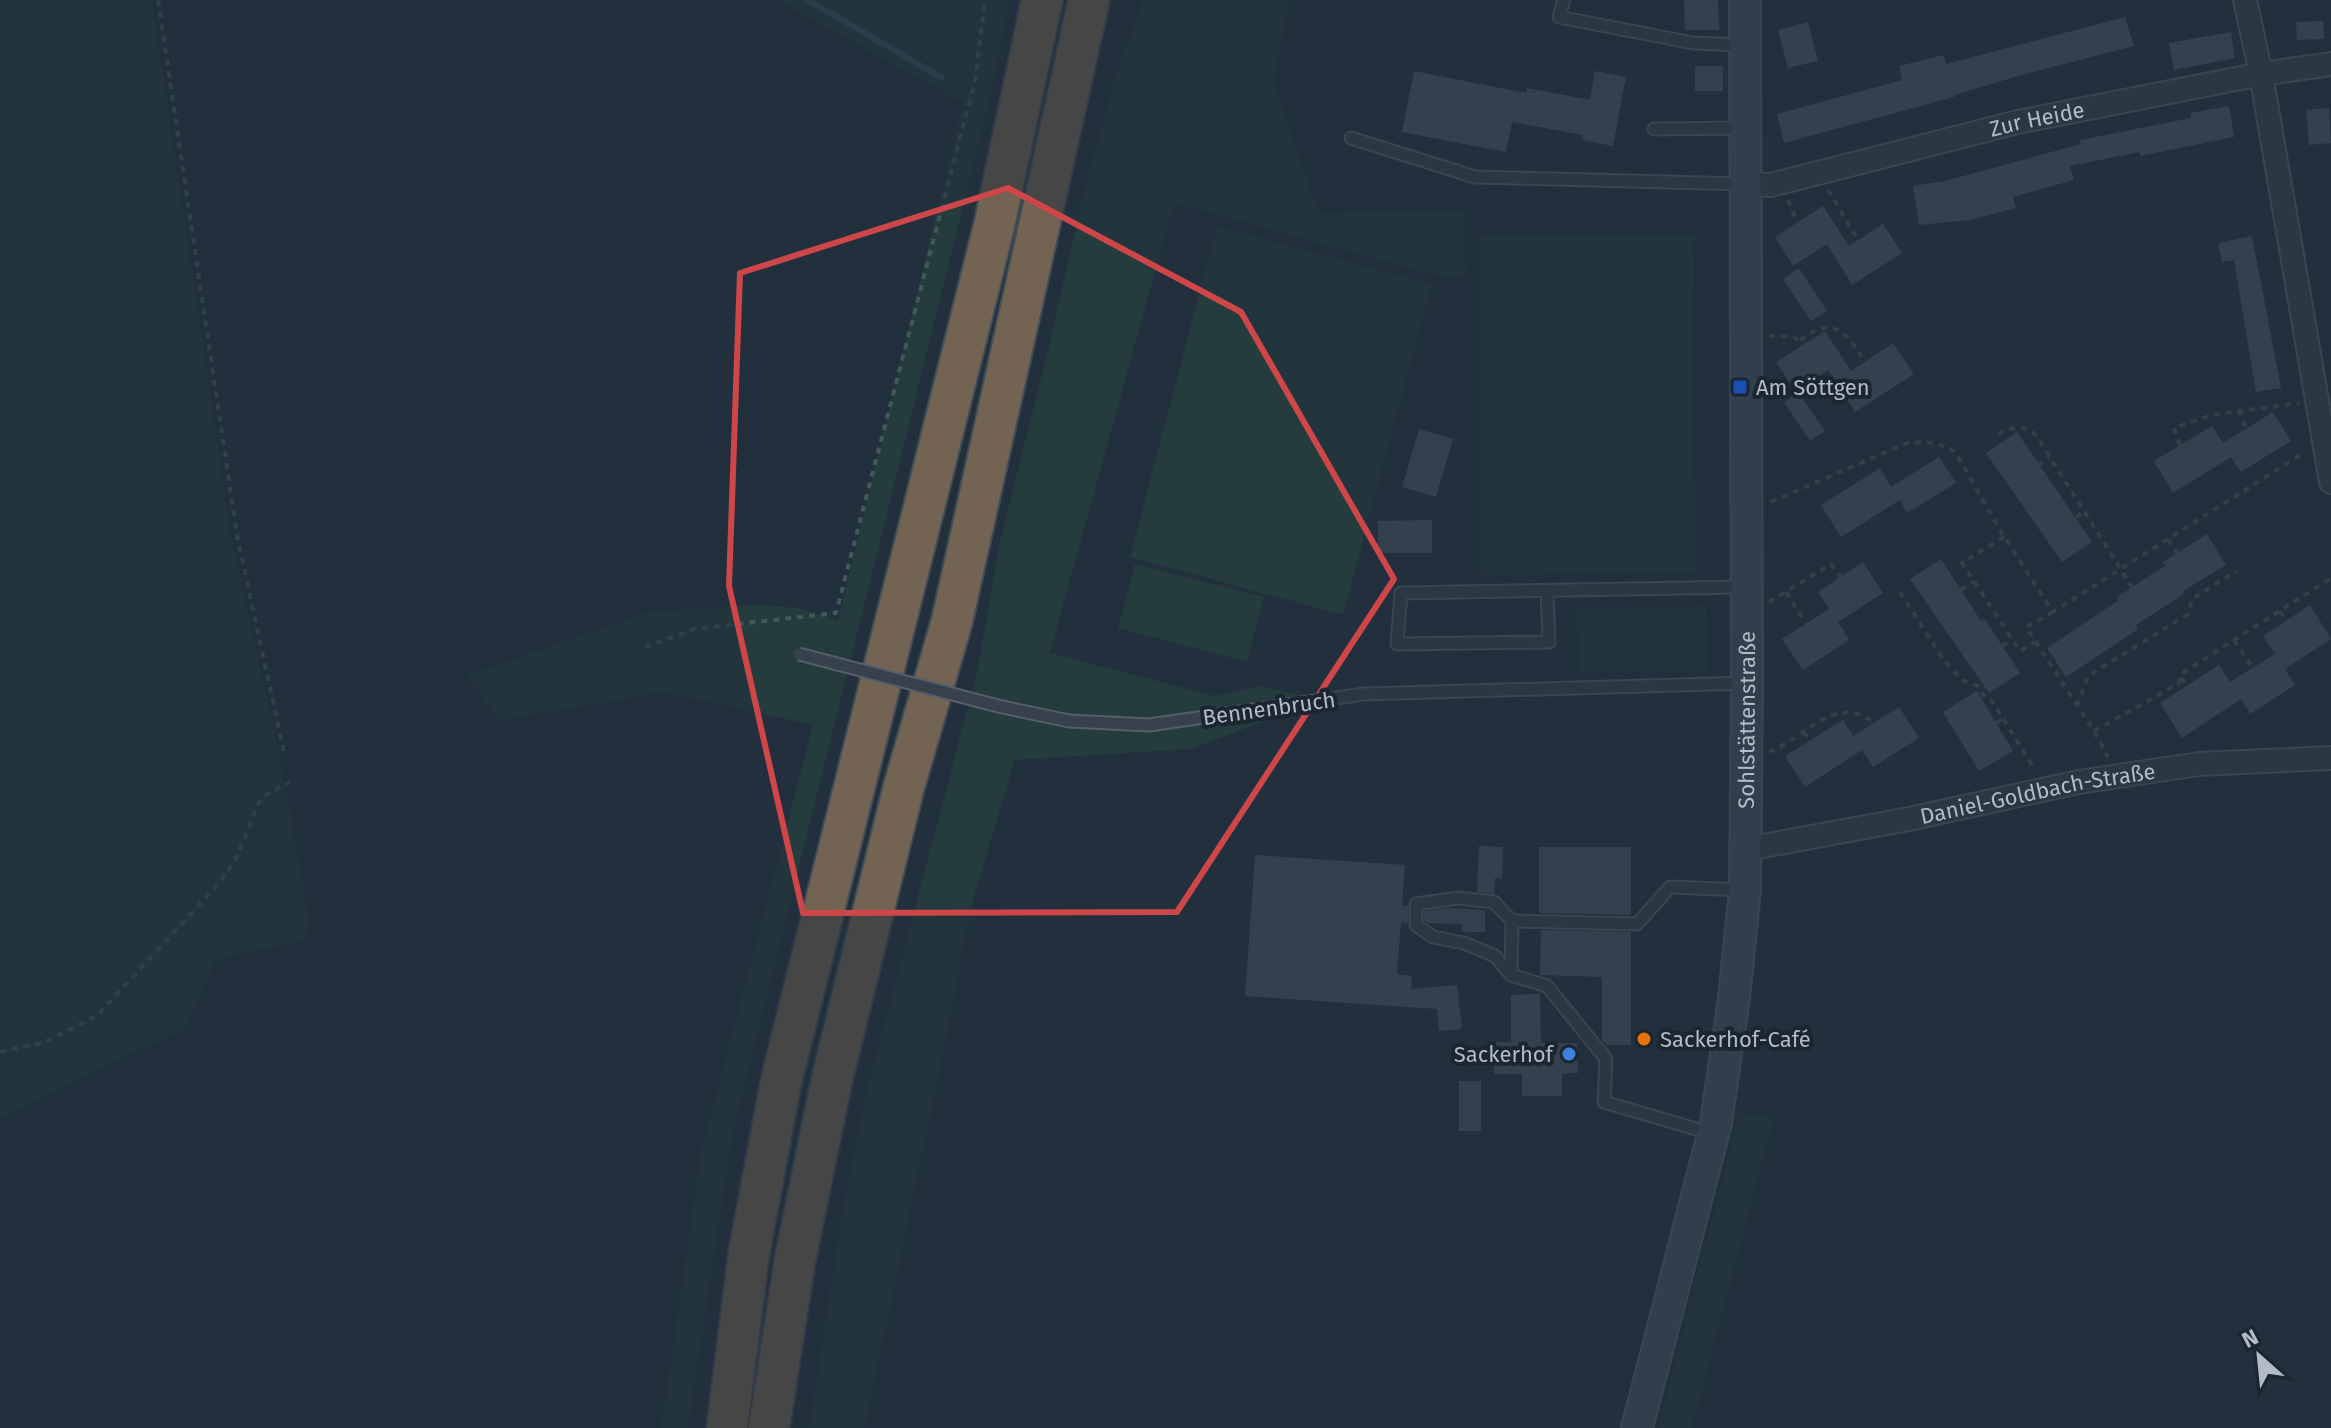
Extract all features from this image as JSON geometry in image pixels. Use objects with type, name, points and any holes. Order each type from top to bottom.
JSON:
[{"type":"highway","points":[[727,1428],[749,1253],[781,1082],[995,222],[1042,0]]},
{"type":"highway","points":[[769,1428],[795,1260],[832,1079],[903,790],[952,621],[1089,0]]},
{"type":"street","name":"Sohlstättenstraße","points":[[1637,1428],[1713,1134],[1734,998],[1745,890],[1745,0]]},
{"type":"street","points":[[2245,0],[2322,405],[2331,482]]},
{"type":"street","name":"Zur Heide","points":[[1745,184],[1771,185],[2018,122],[2261,74],[2331,64]]},
{"type":"street","name":"Daniel-Goldbach-Straße","points":[[1747,849],[2118,776],[2199,764],[2331,758]]},
{"type":"lane","points":[[1564,0],[1559,17],[1693,43],[1745,45]]},
{"type":"lane","points":[[1654,129],[1745,128]]},
{"type":"lane","points":[[1351,138],[1475,177],[1745,184]]},
{"type":"lane","points":[[1547,591],[1549,642],[1397,644],[1401,593],[1547,591],[1746,601]]},
{"type":"lane","name":"Bennenbruch","points":[[799,654],[998,706],[1069,721],[1149,725],[1364,694],[1747,683]]},
{"type":"lane","points":[[1512,921],[1637,924],[1670,887],[1745,890]]},
{"type":"lane","points":[[1511,975],[1512,921],[1494,902],[1458,898],[1416,904],[1416,925],[1433,937],[1464,943],[1495,956],[1511,975],[1547,986],[1606,1059],[1604,1102],[1713,1134]]},
{"type":"path","points":[[158,0],[237,535],[285,757]]},
{"type":"path","points":[[645,647],[694,629],[836,613],[975,81],[985,0]]},
{"type":"path","points":[[1819,174],[1858,240]]},
{"type":"path","points":[[1746,335],[1794,337],[1801,343],[1818,328],[1833,327],[1849,338],[1865,362]]},
{"type":"path","points":[[2180,445],[2174,428],[2212,415],[2238,410],[2322,405]]},
{"type":"path","points":[[2238,410],[2246,428]]},
{"type":"path","points":[[1998,434],[2013,427],[2027,428],[2036,435],[2132,587]]},
{"type":"path","points":[[2118,776],[2094,731],[2026,627],[2324,440]]},
{"type":"path","points":[[1746,509],[1768,503],[1895,447],[1926,442],[1944,446],[1954,451],[2053,612]]},
{"type":"path","points":[[2038,466],[2049,457]]},
{"type":"path","points":[[2076,517],[2083,512]]},
{"type":"path","points":[[2005,536],[1962,563],[2020,651],[2035,642]]},
{"type":"path","points":[[2168,539],[2177,553]]},
{"type":"path","points":[[1746,601],[1786,592],[1831,564],[1841,577]]},
{"type":"path","points":[[2077,706],[2088,676],[2188,614],[2192,599],[2236,571]]},
{"type":"path","points":[[2094,731],[2178,684],[2184,672],[2331,578]]},
{"type":"path","points":[[1961,590],[1974,581]]},
{"type":"path","points":[[1786,592],[1806,624]]},
{"type":"path","points":[[1900,592],[1943,659],[1962,680],[1978,686],[1986,699],[1992,701],[2047,789]]},
{"type":"path","points":[[2280,611],[2285,621]]},
{"type":"path","points":[[2002,646],[2012,639]]},
{"type":"path","points":[[2234,640],[2253,668]]},
{"type":"path","points":[[2181,678],[2187,685]]},
{"type":"path","points":[[1747,753],[1772,751],[1840,712],[1862,713],[1875,723]]},
{"type":"path","points":[[1996,723],[2003,719]]},
{"type":"path","points":[[1804,732],[1810,741]]},
{"type":"path","points":[[0,1052],[45,1042],[98,1015],[220,882],[236,859],[259,802],[290,782]]},
{"type":"highlighted area","points":[[1008,188],[1241,312],[1394,579],[1177,912],[803,913],[729,586],[740,273]]},
{"type":"green space","points":[[0,0],[152,0],[231,536],[280,754],[309,919],[304,940],[216,960],[185,1028],[0,1119]]},
{"type":"green space","points":[[777,0],[1010,0],[988,107],[733,1132],[688,1428],[661,1428],[701,1152],[813,725],[665,692],[499,721],[467,675],[652,611],[758,605],[800,608],[838,621],[963,103]]},
{"type":"green space","points":[[1143,0],[1289,0],[1274,82],[1319,213],[1465,211],[1466,277],[1438,276],[1174,203],[1050,653],[1215,696],[1262,686],[1321,700],[1191,749],[1015,760],[972,904],[865,1428],[809,1428],[840,1227],[866,1093],[977,673],[998,549],[1086,182],[1117,71]]},
{"type":"green space","points":[[1217,226],[1432,284],[1343,615],[1130,557]]},
{"type":"green space","points":[[1694,235],[1695,573],[1481,575],[1480,236]]},
{"type":"green space","points":[[1135,564],[1264,597],[1247,662],[1118,628]]},
{"type":"green space","points":[[1706,606],[1707,671],[1578,673],[1577,608]]},
{"type":"green space","points":[[1739,1114],[1774,1117],[1692,1428],[1658,1428]]},
{"type":"building","points":[[1684,0],[1718,0],[1719,30],[1685,30]]},
{"type":"building","points":[[2125,17],[2134,46],[1784,143],[1777,114],[1902,80],[1899,66],[1944,55],[1946,64]]},
{"type":"building","points":[[2323,21],[2324,39],[2297,40],[2296,22]]},
{"type":"building","points":[[1808,22],[1818,61],[1788,68],[1778,30]]},
{"type":"building","points":[[2231,32],[2235,58],[2174,70],[2169,43]]},
{"type":"building","points":[[1695,66],[1723,66],[1723,91],[1695,91]]},
{"type":"building","points":[[1414,71],[1526,93],[1527,88],[1590,100],[1595,71],[1626,77],[1613,146],[1582,140],[1583,135],[1512,122],[1506,152],[1402,132]]},
{"type":"building","points":[[2229,106],[2234,137],[2070,166],[2074,180],[2013,197],[2016,208],[1970,220],[1919,225],[1913,186],[1945,181],[2081,144],[2080,140],[2191,118],[2190,113]]},
{"type":"building","points":[[2329,108],[2331,143],[2309,145],[2306,110]]},
{"type":"building","points":[[1823,206],[1849,246],[1883,224],[1902,253],[1852,285],[1827,244],[1793,266],[1775,237]]},
{"type":"building","points":[[2252,236],[2281,388],[2256,392],[2234,260],[2222,262],[2218,243]]},
{"type":"building","points":[[1799,268],[1827,311],[1811,321],[1783,279]]},
{"type":"building","points":[[1825,331],[1851,371],[1893,343],[1914,374],[1855,412],[1828,370],[1795,391],[1776,362]]},
{"type":"building","points":[[1798,392],[1825,431],[1810,441],[1784,402]]},
{"type":"building","points":[[2273,412],[2291,441],[2241,472],[2231,457],[2173,493],[2154,461],[2212,426],[2223,443]]},
{"type":"building","points":[[1419,429],[1453,439],[1436,497],[1402,487]]},
{"type":"building","points":[[2017,432],[2092,542],[2062,562],[1986,453]]},
{"type":"building","points":[[1939,457],[1956,483],[1907,513],[1900,500],[1841,537],[1821,505],[1880,468],[1891,487]]},
{"type":"building","points":[[1432,520],[1432,553],[1378,553],[1378,521]]},
{"type":"building","points":[[2207,534],[2226,565],[2183,591],[2184,594],[2136,625],[2138,629],[2066,677],[2047,648],[2119,600],[2117,597],[2166,565],[2163,562]]},
{"type":"building","points":[[1941,559],[1981,621],[1984,618],[2020,673],[1989,693],[1910,579]]},
{"type":"building","points":[[1863,562],[1883,593],[1838,622],[1849,640],[1803,670],[1782,639],[1829,609],[1818,592]]},
{"type":"building","points":[[2310,605],[2331,639],[2285,669],[2295,685],[2250,714],[2241,699],[2182,738],[2160,703],[2219,665],[2230,682],[2275,654],[2263,636]]},
{"type":"building","points":[[1977,691],[2013,751],[1979,771],[1943,712]]},
{"type":"building","points":[[1899,707],[1919,738],[1873,767],[1862,750],[1805,787],[1785,756],[1843,720],[1853,736]]},
{"type":"building","points":[[1479,846],[1503,847],[1502,879],[1495,878],[1494,894],[1477,892]]},
{"type":"building","points":[[1539,847],[1631,847],[1631,915],[1539,913]]},
{"type":"building","points":[[1255,855],[1405,865],[1402,906],[1408,906],[1408,923],[1401,922],[1397,974],[1412,976],[1411,989],[1457,985],[1462,1029],[1439,1031],[1437,1009],[1245,996]]},
{"type":"building","points":[[1450,908],[1485,910],[1485,932],[1462,932],[1462,924],[1424,921],[1424,911]]},
{"type":"building","points":[[1541,930],[1631,932],[1631,1045],[1606,1045],[1602,1040],[1602,977],[1540,975]]},
{"type":"building","points":[[1540,994],[1541,1043],[1577,1043],[1578,1073],[1562,1074],[1562,1096],[1522,1096],[1522,1074],[1494,1074],[1494,1042],[1511,1042],[1511,995]]},
{"type":"building","points":[[1459,1081],[1481,1081],[1481,1131],[1459,1131]]},
{"type":"waterway","points":[[808,0],[942,78]]},
{"type":"place","name":"Am Söttgen","points":[[1740,387]]},
{"type":"place","name":"Sackerhof-Café","points":[[1644,1039]]},
{"type":"place","name":"Sackerhof","points":[[1569,1054]]}]
